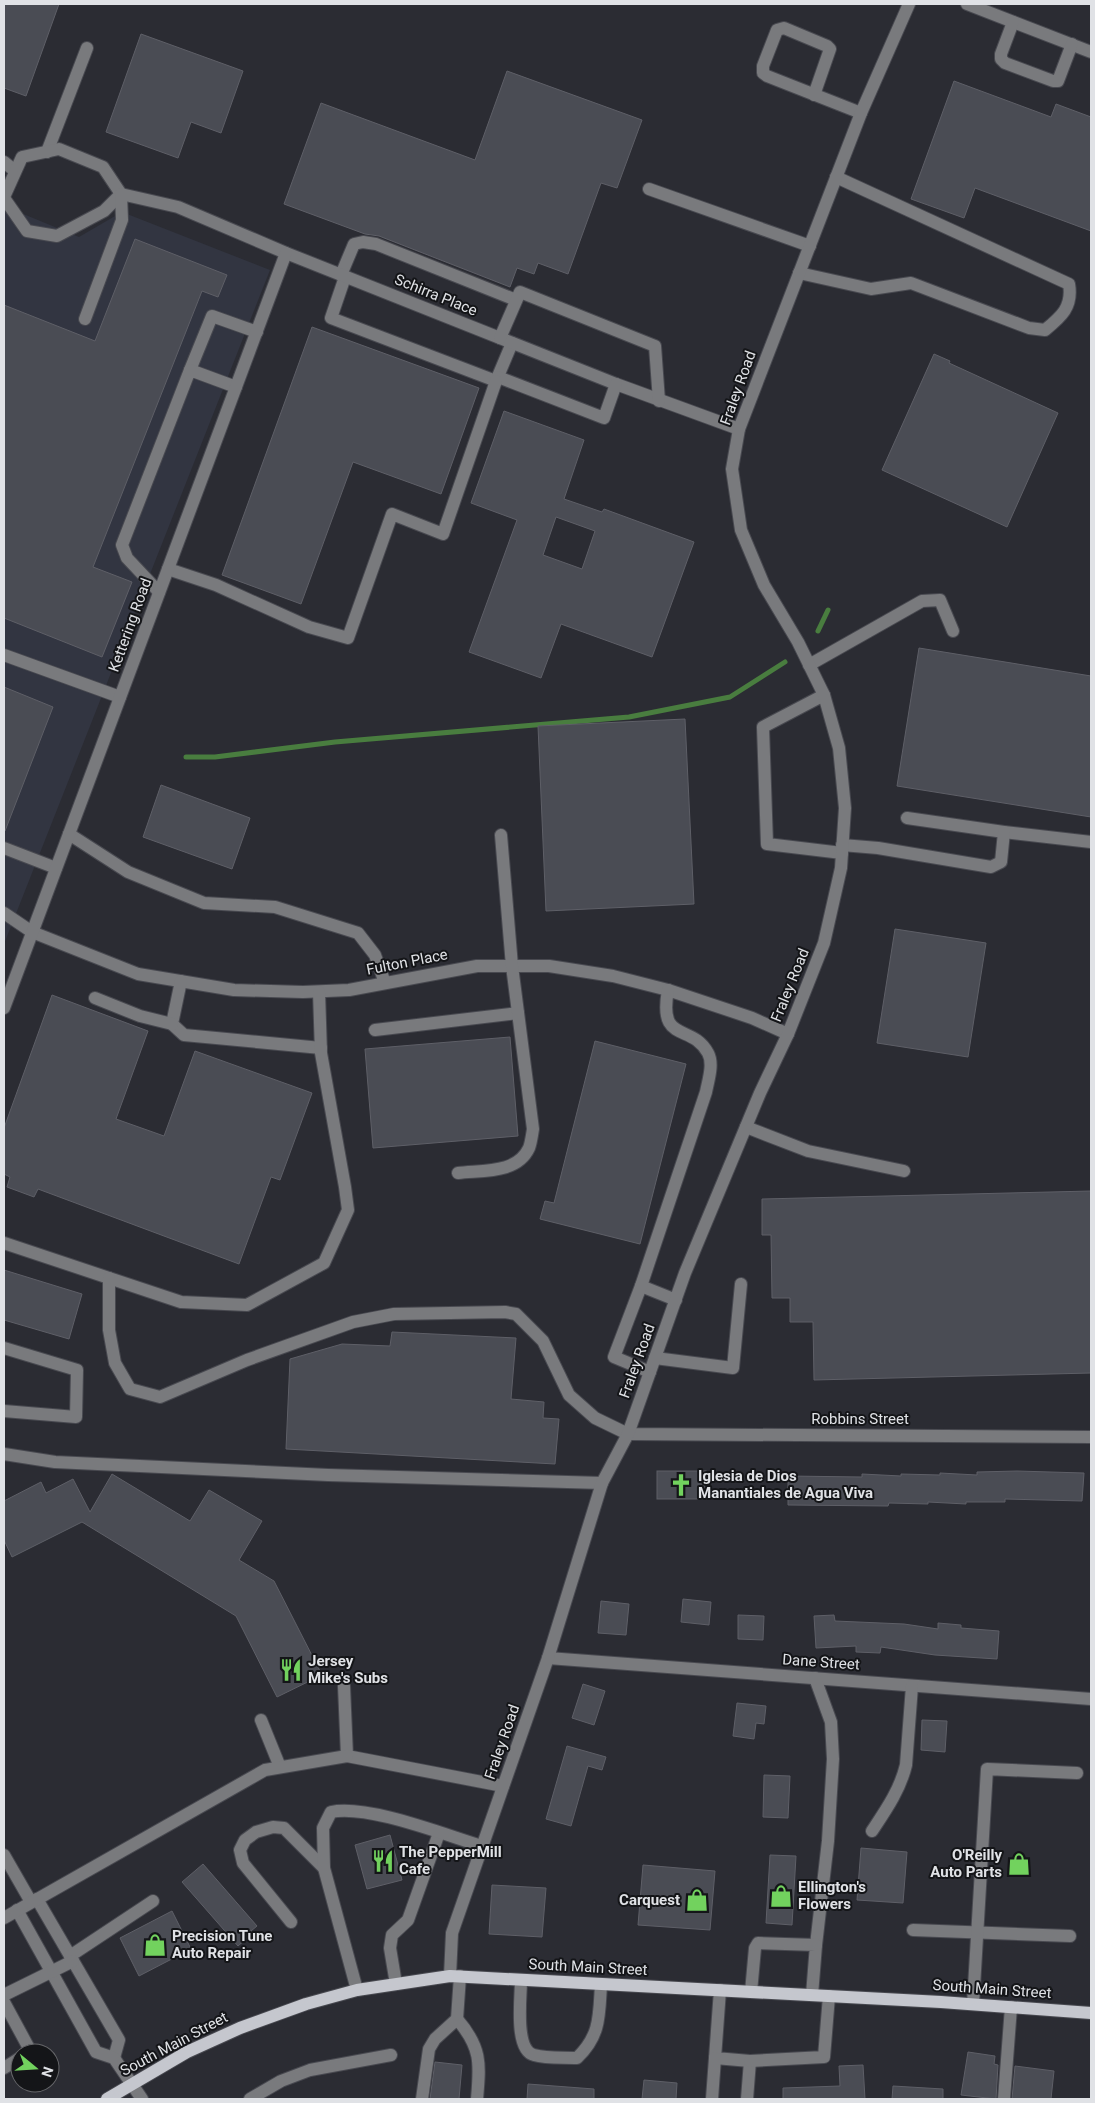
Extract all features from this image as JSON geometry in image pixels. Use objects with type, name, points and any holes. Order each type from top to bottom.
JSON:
[{"type":"main road","name":"South Main Street","points":[[107,2099],[187,2052],[240,2028],[306,2004],[357,1990],[455,1976],[1091,2012]]},
{"type":"street","name":"Fraley Road","points":[[457,2019],[452,1934],[548,1658],[602,1483],[628,1434],[676,1300],[746,1127],[788,1034],[824,943],[841,868],[845,808],[839,748],[824,695],[798,642],[764,586],[741,530],[732,469],[739,429],[861,113],[909,4]]},
{"type":"street","points":[[967,4],[1091,52]]},
{"type":"street","points":[[1013,22],[1001,60],[1053,81],[1058,81],[1072,44]]},
{"type":"street","points":[[814,95],[830,49],[793,31],[780,28],[777,30],[763,66],[763,73],[814,95],[861,113]]},
{"type":"street","points":[[47,152],[87,48]]},
{"type":"street","points":[[84,319],[122,220],[120,194],[104,167],[59,149],[22,157],[4,198],[8,215],[27,231],[57,236],[104,211],[120,194]]},
{"type":"street","points":[[4,162],[16,171]]},
{"type":"street","points":[[799,273],[871,289],[911,283],[1029,328],[1045,330],[1062,317],[1071,296],[1069,284],[836,178]]},
{"type":"street","points":[[649,189],[810,246]]},
{"type":"street","name":"Schirra Place","points":[[120,194],[178,208],[343,276],[659,401],[739,429]]},
{"type":"street","points":[[516,300],[376,244],[363,242],[354,244],[331,318],[604,418],[616,384]]},
{"type":"street","name":"Kettering Road","points":[[4,1008],[286,253]]},
{"type":"street","points":[[168,569],[216,585],[309,626],[348,638],[392,514],[444,534],[497,379],[516,300],[520,292],[655,346],[659,401]]},
{"type":"street","points":[[159,592],[127,558],[122,545],[212,316],[257,332]]},
{"type":"street","points":[[190,370],[236,387]]},
{"type":"street","points":[[809,665],[922,601],[940,600],[953,631]]},
{"type":"street","points":[[4,655],[120,697]]},
{"type":"street","points":[[824,695],[763,727],[767,844],[842,849],[878,848],[991,867],[1001,862],[1004,832]]},
{"type":"street","points":[[906,818],[1091,842]]},
{"type":"street","points":[[69,834],[128,872],[204,903],[275,907],[358,933],[375,956],[385,983]]},
{"type":"street","points":[[458,1173],[510,1167],[519,1163],[529,1148],[533,1129],[512,966],[501,835]]},
{"type":"street","points":[[4,848],[56,868]]},
{"type":"street","name":"Fulton Place","points":[[4,913],[32,932],[138,974],[234,990],[319,992],[349,990],[477,966],[549,966],[613,976],[668,990],[752,1018],[788,1034]]},
{"type":"street","points":[[172,1024],[181,981]]},
{"type":"street","points":[[650,1372],[614,1357],[641,1286],[706,1092],[711,1068],[709,1054],[698,1042],[678,1031],[668,1021],[665,1008],[668,990]]},
{"type":"street","points":[[4,1243],[181,1302],[247,1305],[324,1263],[348,1210],[321,1048],[319,992]]},
{"type":"street","points":[[95,998],[140,1016],[172,1024],[184,1035],[321,1048]]},
{"type":"street","points":[[374,1030],[518,1012]]},
{"type":"street","points":[[746,1127],[808,1151],[904,1171]]},
{"type":"street","points":[[109,1278],[110,1330],[116,1363],[130,1389],[160,1397],[247,1360],[353,1322],[394,1314],[505,1312],[516,1314],[543,1340],[569,1395],[595,1418],[628,1434]]},
{"type":"street","points":[[655,1358],[733,1368],[741,1284]]},
{"type":"street","points":[[641,1286],[676,1300]]},
{"type":"street","points":[[4,1348],[77,1370],[76,1417],[4,1411]]},
{"type":"street","name":"Robbins Street","points":[[628,1434],[1091,1437]]},
{"type":"street","points":[[4,1454],[64,1462],[328,1475],[602,1483]]},
{"type":"street","name":"Dane Street","points":[[548,1658],[1091,1700]]},
{"type":"street","points":[[812,1995],[828,1841],[833,1759],[831,1722],[815,1678]]},
{"type":"street","points":[[344,1686],[347,1756]]},
{"type":"street","points":[[872,1831],[897,1792],[903,1777],[906,1765],[912,1686]]},
{"type":"street","points":[[261,1720],[280,1767]]},
{"type":"street","points":[[4,1918],[265,1770],[347,1756],[503,1786]]},
{"type":"street","points":[[973,2004],[987,1769],[1077,1773]]},
{"type":"street","points":[[357,1990],[324,1868],[324,1828],[331,1812],[353,1811],[397,1820],[482,1846]]},
{"type":"street","points":[[290,1922],[243,1863],[240,1850],[245,1840],[256,1832],[273,1827],[284,1828],[324,1868]]},
{"type":"street","points":[[396,1984],[390,1948],[392,1935],[408,1920],[439,1833]]},
{"type":"street","points":[[4,1855],[72,1959],[119,2040],[114,2058]]},
{"type":"street","points":[[4,1995],[52,1973],[154,1901]]},
{"type":"street","points":[[17,1910],[96,2052],[114,2058],[142,2099]]},
{"type":"street","points":[[913,1930],[1070,1936]]},
{"type":"street","points":[[751,1992],[755,1948],[758,1943],[816,1945]]},
{"type":"street","points":[[522,1980],[521,2038],[525,2050],[533,2055],[577,2058],[594,2038],[598,2025],[601,1984]]},
{"type":"street","points":[[712,2099],[720,1990]]},
{"type":"street","points":[[715,2058],[750,2061],[824,2057],[829,1996]]},
{"type":"street","points":[[4,2002],[27,2043]]},
{"type":"street","points":[[1004,2099],[1012,2007]]},
{"type":"street","points":[[422,2099],[429,2049],[435,2039],[457,2019],[467,2031],[480,2063],[477,2099]]},
{"type":"street","points":[[250,2099],[280,2081],[310,2070],[391,2055]]},
{"type":"street","points":[[747,2099],[750,2061]]},
{"type":"shaded area","points":[[4,206],[79,237],[122,212],[270,270],[4,944]]},
{"type":"building","points":[[4,4],[59,4],[26,96],[4,88]]},
{"type":"building","points":[[141,34],[243,71],[221,133],[191,122],[178,158],[106,132]]},
{"type":"building","points":[[507,71],[642,120],[617,188],[601,183],[568,274],[538,263],[534,274],[517,268],[510,287],[379,236],[365,234],[284,204],[321,103],[475,160]]},
{"type":"building","points":[[954,81],[1051,117],[1056,104],[1091,117],[1091,231],[975,188],[964,218],[911,199]]},
{"type":"building","points":[[135,239],[227,275],[218,297],[202,291],[93,567],[132,582],[102,657],[4,618],[4,305],[95,341]]},
{"type":"building","points":[[312,327],[479,388],[441,494],[353,462],[301,604],[222,575]]},
{"type":"building","points":[[934,354],[950,361],[949,363],[1058,413],[1007,527],[882,470]]},
{"type":"building","points":[[504,411],[584,440],[564,499],[602,512],[604,509],[694,542],[652,657],[561,624],[541,678],[469,652],[517,520],[471,503]],"holes":[[[556,517],[595,531],[582,569],[543,555]]]},
{"type":"building","points":[[919,648],[1091,676],[1091,817],[897,786]]},
{"type":"building","points":[[4,687],[53,707],[5,831],[4,831]]},
{"type":"building","points":[[685,719],[694,904],[546,911],[538,726]]},
{"type":"building","points":[[161,785],[250,818],[232,869],[143,837]]},
{"type":"building","points":[[895,929],[986,943],[968,1057],[877,1043]]},
{"type":"building","points":[[52,995],[148,1031],[116,1119],[164,1136],[195,1051],[312,1093],[280,1180],[271,1177],[239,1264],[38,1189],[34,1197],[7,1187],[10,1177],[4,1174],[4,1128]]},
{"type":"building","points":[[510,1037],[518,1136],[373,1148],[365,1049]]},
{"type":"building","points":[[595,1041],[686,1064],[640,1244],[540,1219],[545,1201],[554,1203]]},
{"type":"building","points":[[1091,1191],[1091,1373],[814,1380],[813,1322],[790,1322],[790,1298],[772,1298],[771,1235],[762,1235],[762,1199]]},
{"type":"building","points":[[4,1270],[82,1294],[69,1339],[4,1320]]},
{"type":"building","points":[[392,1332],[516,1338],[511,1399],[544,1402],[543,1418],[559,1419],[555,1464],[286,1449],[290,1359],[342,1344],[390,1346]]},
{"type":"building","name":"Iglesia de Dios Manantiales de Agua Viva","points":[[657,1471],[706,1471],[706,1499],[657,1499]]},
{"type":"building","points":[[977,1472],[1084,1473],[1082,1501],[1005,1499],[1005,1502],[966,1502],[966,1504],[928,1502],[928,1504],[889,1503],[888,1506],[788,1505],[788,1476],[862,1477],[862,1474],[901,1476],[901,1474],[940,1475],[940,1473],[977,1475]]},
{"type":"building","points":[[112,1474],[190,1521],[209,1490],[262,1521],[239,1560],[274,1581],[322,1675],[277,1697],[236,1616],[82,1522],[12,1557],[4,1540],[4,1501],[41,1482],[46,1493],[73,1479],[90,1512]]},
{"type":"building","points":[[683,1599],[711,1602],[709,1625],[681,1622]]},
{"type":"building","points":[[601,1601],[629,1604],[626,1635],[598,1633]]},
{"type":"building","points":[[738,1615],[764,1616],[763,1640],[738,1639]]},
{"type":"building","points":[[834,1615],[835,1621],[904,1624],[938,1629],[938,1623],[961,1625],[961,1628],[999,1631],[997,1659],[935,1655],[881,1647],[880,1653],[856,1652],[856,1646],[816,1648],[814,1616]]},
{"type":"building","points":[[583,1684],[605,1691],[594,1725],[572,1718]]},
{"type":"building","points":[[737,1703],[766,1706],[764,1724],[756,1723],[754,1739],[733,1736]]},
{"type":"building","points":[[922,1720],[947,1721],[945,1752],[921,1750]]},
{"type":"building","points":[[567,1746],[606,1757],[602,1770],[588,1766],[571,1826],[546,1819]]},
{"type":"building","points":[[764,1775],[790,1776],[788,1818],[763,1817]]},
{"type":"building","points":[[390,1835],[402,1880],[367,1889],[355,1845]]},
{"type":"building","points":[[861,1848],[907,1852],[903,1903],[857,1900]]},
{"type":"building","points":[[770,1855],[796,1856],[792,1925],[766,1923]]},
{"type":"building","points":[[203,1864],[257,1926],[251,1931],[253,1933],[238,1946],[182,1882]]},
{"type":"building","points":[[643,1865],[715,1871],[710,1930],[638,1925]]},
{"type":"building","points":[[492,1885],[546,1888],[542,1937],[489,1934]]},
{"type":"building","points":[[172,1911],[191,1949],[139,1976],[120,1938]]},
{"type":"building","points":[[968,2052],[995,2056],[994,2064],[998,2065],[996,2099],[961,2095]]},
{"type":"building","points":[[435,2062],[462,2065],[459,2099],[430,2099]]},
{"type":"building","points":[[863,2065],[865,2099],[783,2099],[783,2088],[840,2086],[839,2066]]},
{"type":"building","points":[[1015,2066],[1054,2071],[1051,2099],[1012,2099]]},
{"type":"building","points":[[644,2080],[677,2083],[676,2099],[642,2099]]},
{"type":"building","points":[[528,2084],[594,2089],[594,2099],[527,2099]]},
{"type":"building","points":[[893,2086],[943,2089],[943,2099],[892,2099]]},
{"type":"waterway","points":[[818,631],[828,610]]},
{"type":"waterway","points":[[186,757],[215,757],[335,742],[629,717],[730,697],[785,662]]},
{"type":"place","name":"Iglesia de Dios Manantiales de Agua Viva","points":[[681,1485]]},
{"type":"place","name":"Jersey Mike's Subs","points":[[291,1670]]},
{"type":"place","name":"The PepperMill Cafe","points":[[383,1861]]},
{"type":"place","name":"O'Reilly Auto Parts","points":[[1019,1864]]},
{"type":"place","name":"Ellington's Flowers","points":[[781,1896]]},
{"type":"place","name":"Carquest","points":[[697,1900]]},
{"type":"place","name":"Precision Tune Auto Repair","points":[[155,1945]]}]
